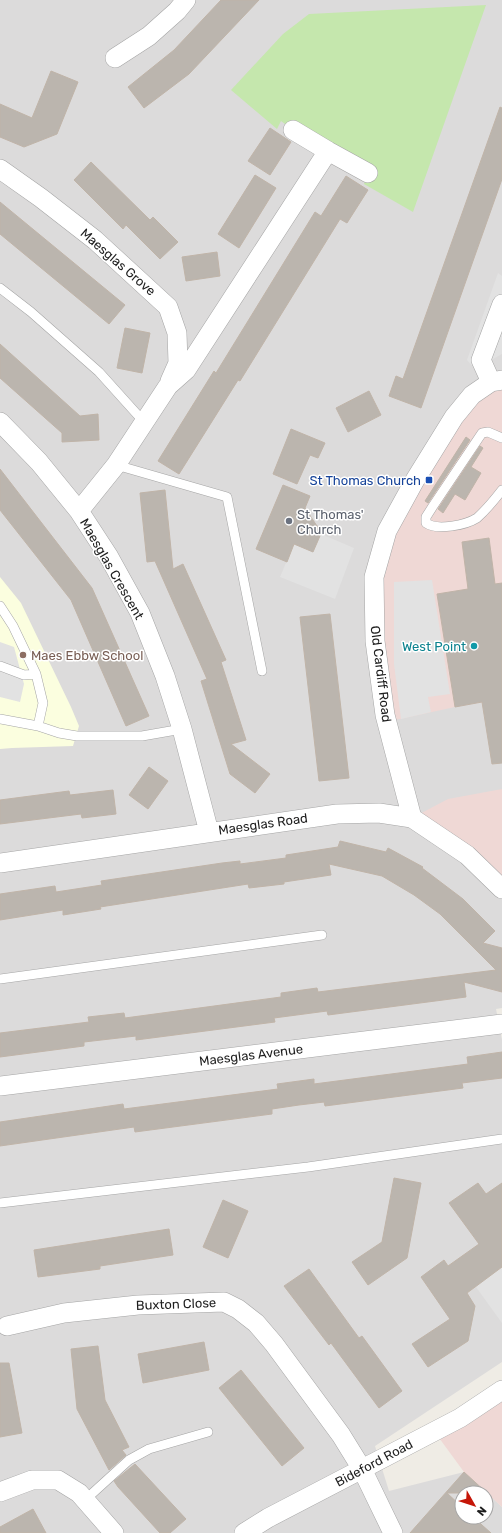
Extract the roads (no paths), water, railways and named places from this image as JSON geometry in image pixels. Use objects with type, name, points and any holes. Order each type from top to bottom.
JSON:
[{"type":"street","points":[[115,58],[150,36],[178,11],[186,0]]},
{"type":"street","points":[[293,130],[368,173]]},
{"type":"street","name":"Maesglas Grove","points":[[168,386],[186,370],[328,151]]},
{"type":"street","name":"Maesglas Grove","points":[[0,168],[95,240],[168,307],[177,333],[178,362],[168,386],[116,465],[79,511]]},
{"type":"street","points":[[497,381],[481,360],[502,304]]},
{"type":"street","name":"Old Cardiff Road","points":[[412,818],[385,715],[375,641],[374,577],[386,531],[415,480],[454,417],[472,395],[497,381]]},
{"type":"street","name":"Maesglas Crescent","points":[[0,422],[39,462],[79,511],[109,557],[140,613],[165,676],[182,729],[209,832]]},
{"type":"street","name":"Maesglas Road","points":[[0,863],[337,814],[379,813],[412,818],[467,855],[502,889]]},
{"type":"street","name":"Maesglas Avenue","points":[[0,1086],[502,1024]]},
{"type":"street","name":"Buxton Close","points":[[7,1326],[64,1313],[138,1305],[224,1302],[238,1310],[256,1324],[274,1344],[341,1435],[362,1469],[393,1533]]},
{"type":"street","name":"Bideford Road","points":[[244,1533],[268,1518],[460,1418],[502,1390]]},
{"type":"street","points":[[0,1492],[32,1480],[58,1480],[79,1493],[114,1533]]},
{"type":"lane","points":[[0,288],[31,312],[98,372],[144,422]]},
{"type":"lane","points":[[502,438],[488,432],[482,434],[426,517],[426,523],[431,526],[442,527],[458,525],[476,518],[502,490]]},
{"type":"lane","points":[[116,465],[227,497],[262,671]]},
{"type":"lane","points":[[0,606],[13,626],[36,674],[43,703],[38,726]]},
{"type":"lane","points":[[0,666],[24,675],[36,674]]},
{"type":"lane","points":[[0,719],[38,726],[59,733],[77,736],[142,736],[182,729]]},
{"type":"lane","points":[[0,980],[322,935]]},
{"type":"lane","points":[[0,1203],[308,1167],[502,1139]]},
{"type":"lane","points":[[85,1500],[129,1460],[136,1456],[149,1449],[208,1432]]},
{"type":"place","name":"St Thomas Church","points":[[429,480]]},
{"type":"place","name":"St Thomas' Church","points":[[289,521]]},
{"type":"place","name":"West Point","points":[[474,646]]},
{"type":"place","name":"Maes Ebbw School","points":[[23,655]]}]
